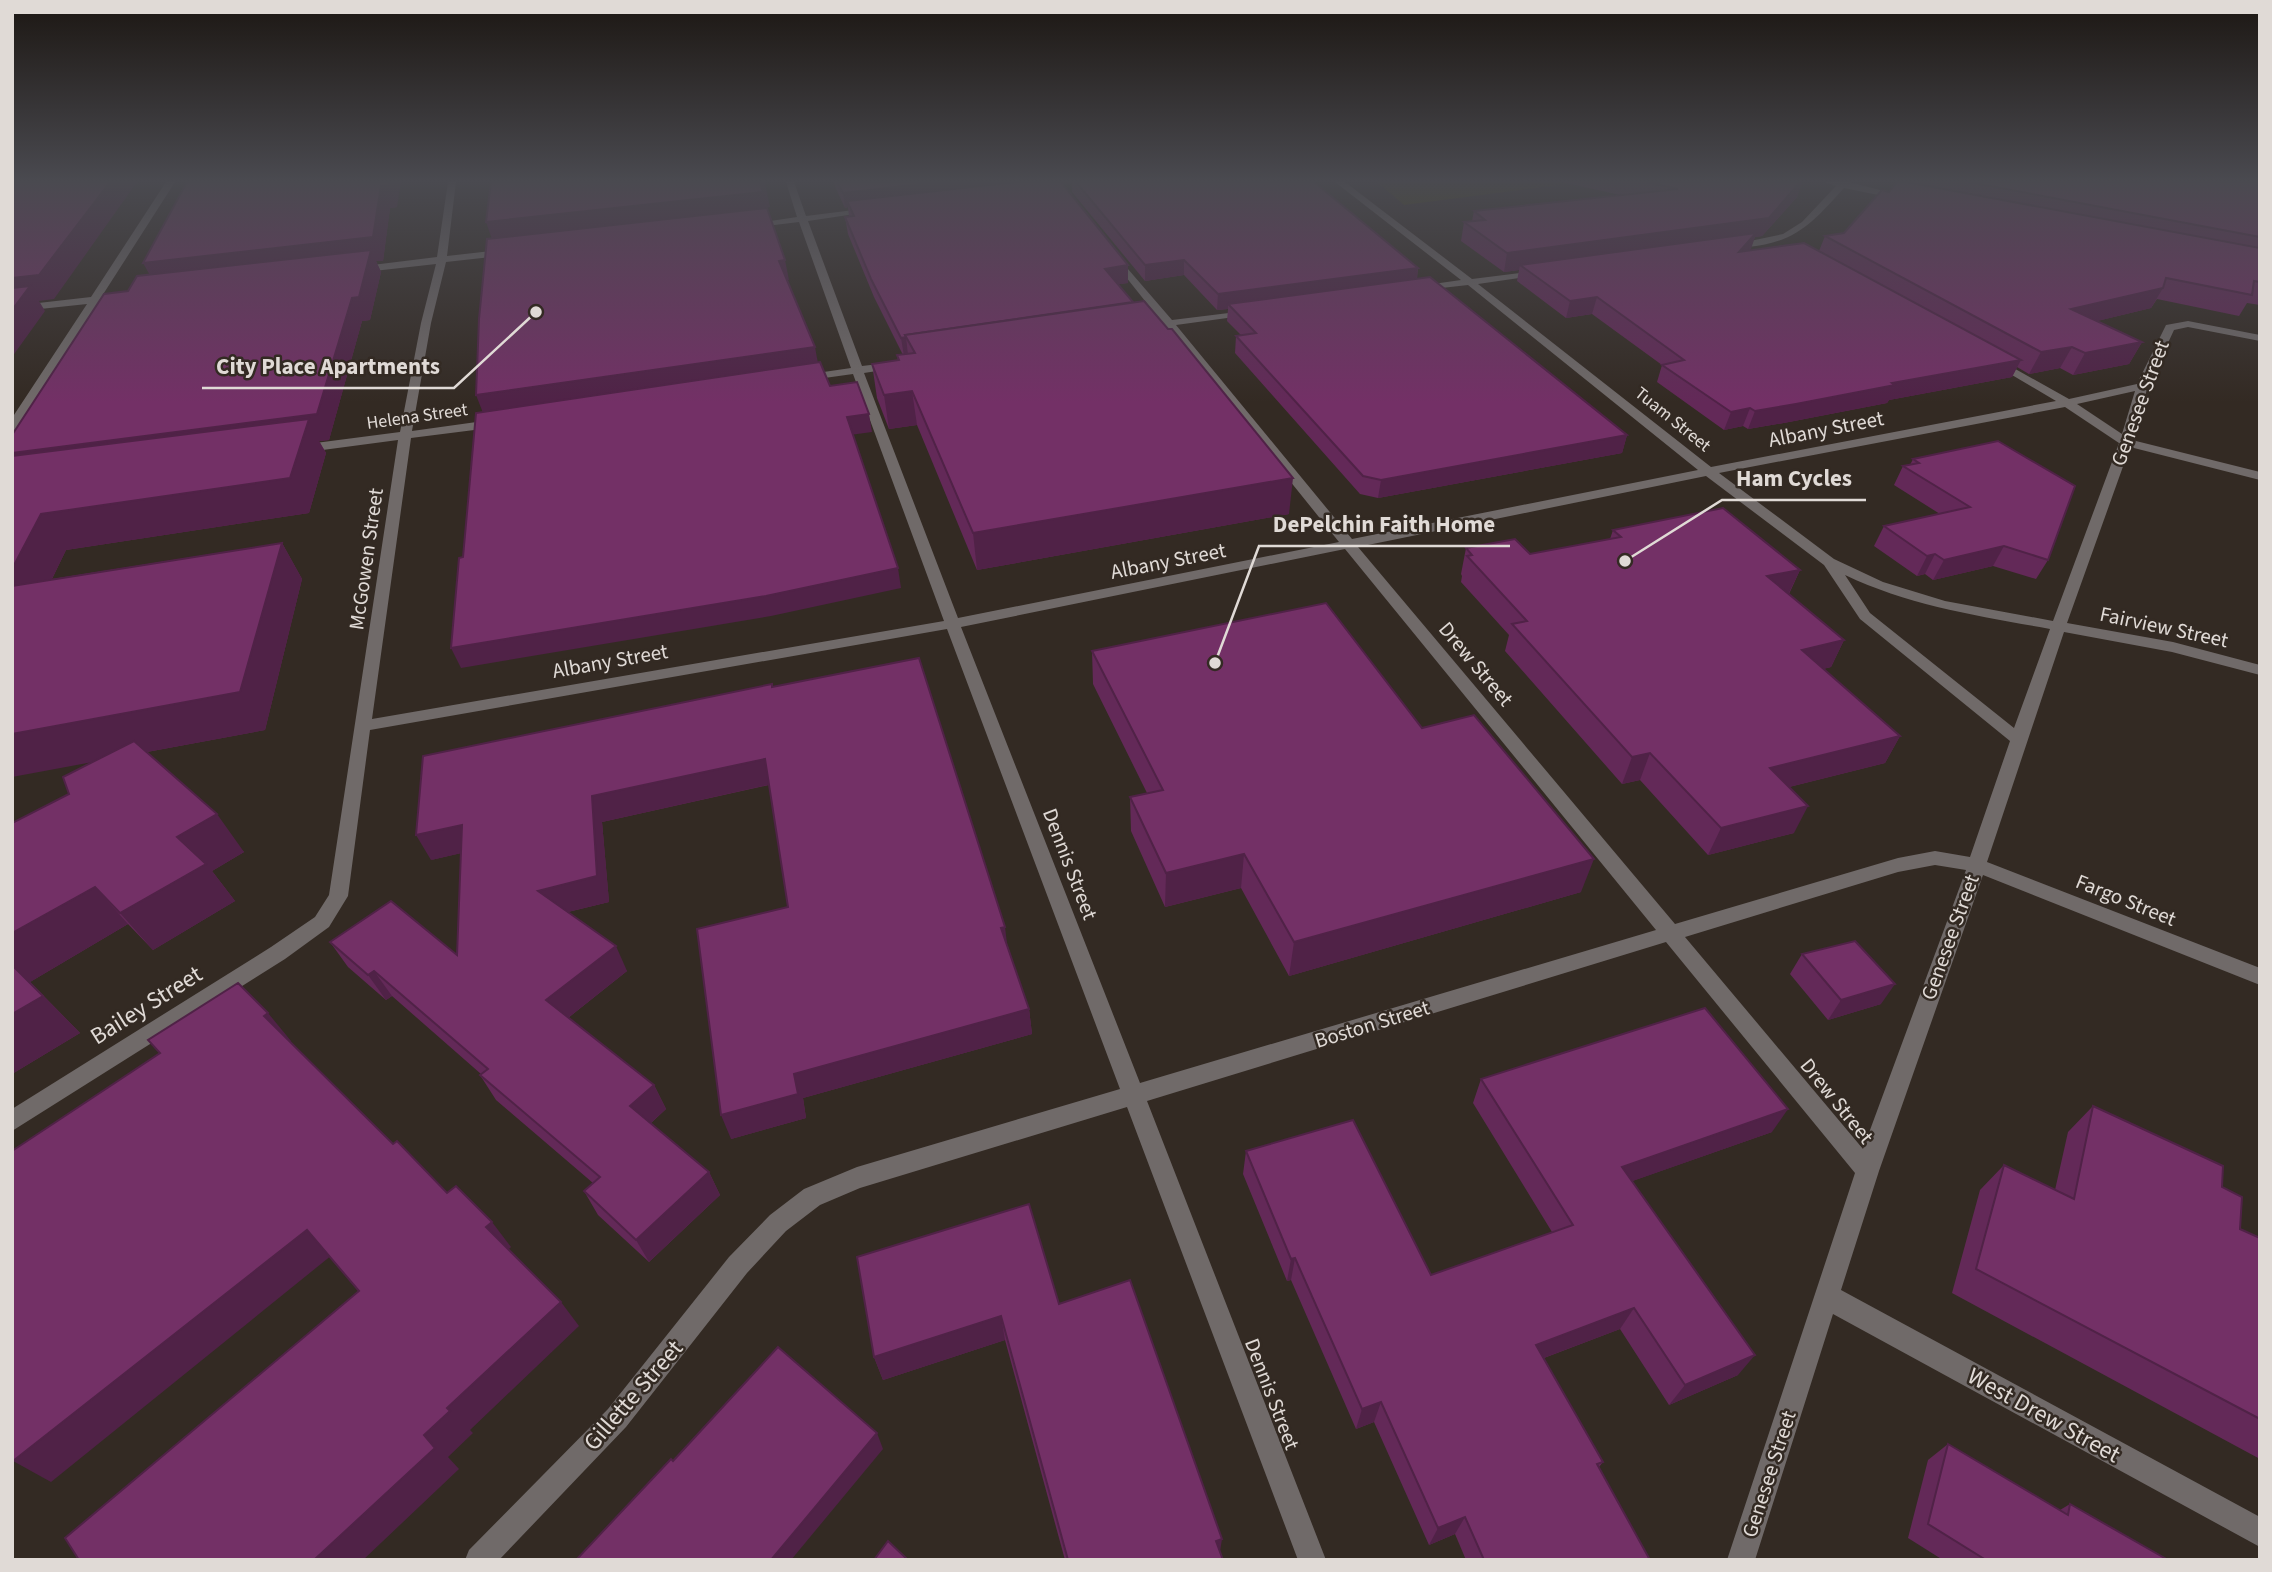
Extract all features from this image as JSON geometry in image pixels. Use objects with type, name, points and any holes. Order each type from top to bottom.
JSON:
[{"type":"street","points":[[12,428],[125,255]]},
{"type":"street","name":"McGowen Street","points":[[308,933],[322,922],[338,896],[405,436],[426,323],[443,255]]},
{"type":"street","points":[[351,270],[480,255]]},
{"type":"street","name":"Dennis Street","points":[[816,255],[953,623],[1312,1560]]},
{"type":"street","name":"Drew Street","points":[[1114,255],[1350,546],[1867,1171]]},
{"type":"street","name":"Tuam Street","points":[[1435,255],[1709,472],[1829,562],[1878,585],[1942,605],[2059,627]]},
{"type":"street","points":[[1408,290],[1557,270]]},
{"type":"street","points":[[12,309],[136,296]]},
{"type":"street","points":[[1128,329],[1265,310]]},
{"type":"street","name":"Genesee Street","points":[[1741,1560],[1867,1171],[2126,442],[2142,386],[2167,330],[2177,324],[2206,326],[2260,338]]},
{"type":"street","points":[[1985,355],[2067,403],[2126,442],[2260,476]]},
{"type":"street","points":[[793,380],[909,363]]},
{"type":"street","name":"Albany Street","points":[[363,726],[953,623],[2142,386]]},
{"type":"street","name":"Helena Street","points":[[281,452],[513,421]]},
{"type":"street","points":[[1829,562],[1865,616],[2019,740]]},
{"type":"street","name":"Fairview Street","points":[[2059,627],[2173,647],[2260,670]]},
{"type":"street","name":"Boston Street","points":[[778,1223],[812,1198],[857,1178],[1898,865],[1936,859],[1977,865]]},
{"type":"street","name":"Fargo Street","points":[[1977,865],[2260,977]]},
{"type":"street","name":"Bailey Street","points":[[12,1121],[308,933]]},
{"type":"street","name":"Gillette Street","points":[[479,1560],[617,1418],[738,1265],[778,1223]]},
{"type":"street","name":"West Drew Street","points":[[1828,1297],[2260,1533]]},
{"type":"building","points":[[12,255],[54,255],[39,275],[12,278]]},
{"type":"building","points":[[147,255],[211,255],[143,263]]},
{"type":"building","points":[[323,255],[370,255],[359,297],[352,298],[317,414],[12,453],[12,435],[104,294],[128,291],[137,276]]},
{"type":"building","points":[[485,255],[783,255],[785,260],[779,261],[815,347],[476,395]]},
{"type":"building","points":[[861,255],[1120,255],[1128,265],[1105,269],[1133,302],[905,335],[906,337],[901,338]]},
{"type":"building","points":[[1137,255],[1403,255],[1418,268],[1218,294],[1184,260],[1145,265]]},
{"type":"building","points":[[1591,255],[1827,255],[2021,360],[1892,383],[1895,385],[1796,404],[1731,412],[1662,365],[1684,360],[1597,297],[1570,301],[1520,265]]},
{"type":"building","points":[[1861,255],[2260,255],[2260,282],[2254,281],[2252,295],[2166,278],[2163,288],[2071,309],[2142,342],[2085,353],[2072,347],[2041,352]]},
{"type":"building","points":[[1430,277],[1627,435],[1381,480],[1363,476],[1236,336],[1256,333],[1228,304]]},
{"type":"building","points":[[30,286],[12,310],[12,288]]},
{"type":"building","points":[[1144,301],[1168,329],[1172,329],[1293,478],[973,533],[912,391],[884,395],[872,364],[899,360],[897,355],[915,353],[905,335]]},
{"type":"building","points":[[820,362],[830,386],[857,382],[869,414],[847,417],[898,568],[766,596],[451,648],[459,558],[463,557],[476,413]]},
{"type":"building","points":[[309,419],[290,478],[41,514],[12,569],[12,456]]},
{"type":"building","points":[[1998,441],[2075,486],[2048,560],[2004,546],[1944,560],[1935,554],[1927,556],[1884,526],[1970,507],[1903,466],[1919,463],[1913,459]]},
{"type":"building","points":[[1723,508],[1800,570],[1767,576],[1844,640],[1802,650],[1900,736],[1770,768],[1808,806],[1721,828],[1650,753],[1632,757],[1512,624],[1527,621],[1467,556],[1472,555],[1466,548],[1515,539],[1530,554],[1621,537],[1613,530]]},
{"type":"building","points":[[282,543],[240,692],[12,734],[12,586]]},
{"type":"building","points":[[1326,603],[1422,728],[1474,715],[1594,859],[1294,942],[1244,854],[1166,873],[1130,797],[1163,790],[1092,651]]},
{"type":"building","points":[[919,658],[1005,927],[1001,928],[1029,1009],[794,1074],[798,1094],[721,1115],[697,929],[788,907],[765,759],[592,796],[597,876],[538,891],[616,946],[546,1000],[654,1085],[630,1106],[709,1172],[636,1240],[584,1191],[600,1177],[480,1075],[488,1069],[374,971],[368,975],[330,942],[391,901],[457,955],[462,825],[416,835],[423,756],[772,684],[772,687]]},
{"type":"building","points":[[134,741],[217,814],[177,837],[206,864],[120,913],[95,887],[12,933],[12,823],[69,794],[63,777]]},
{"type":"building","points":[[1855,941],[1895,984],[1841,1000],[1802,954]]},
{"type":"building","points":[[12,965],[43,996],[12,1014]]},
{"type":"building","points":[[238,983],[268,1013],[264,1016],[393,1144],[397,1141],[447,1193],[456,1186],[492,1222],[486,1227],[561,1302],[447,1408],[450,1411],[424,1435],[435,1448],[314,1560],[79,1560],[65,1538],[359,1291],[307,1230],[12,1460],[12,1151],[160,1053],[148,1040]]},
{"type":"building","points":[[1705,1008],[1788,1109],[1622,1167],[1755,1355],[1685,1385],[1634,1308],[1536,1345],[1603,1462],[1597,1464],[1650,1560],[1484,1560],[1465,1517],[1438,1528],[1381,1402],[1362,1409],[1295,1258],[1291,1259],[1246,1151],[1353,1120],[1431,1275],[1573,1225],[1481,1079]]},
{"type":"building","points":[[2093,1106],[2223,1166],[2222,1187],[2242,1197],[2240,1229],[2260,1238],[2260,1419],[1976,1269],[2004,1165],[2074,1199]]},
{"type":"building","points":[[1029,1204],[1059,1304],[1130,1280],[1222,1539],[1216,1541],[1223,1560],[1068,1560],[1001,1316],[874,1357],[857,1257]]},
{"type":"building","points":[[778,1347],[877,1433],[771,1560],[576,1560],[671,1459],[673,1461]]},
{"type":"building","points":[[1948,1444],[2068,1515],[2070,1504],[2168,1560],[1986,1560],[1928,1524]]},
{"type":"building","points":[[888,1541],[908,1560],[874,1560]]},
{"type":"place","name":"City Place Apartments","points":[[536,312]]},
{"type":"place","name":"Ham Cycles","points":[[1625,561]]},
{"type":"place","name":"DePelchin Faith Home","points":[[1215,663]]}]
